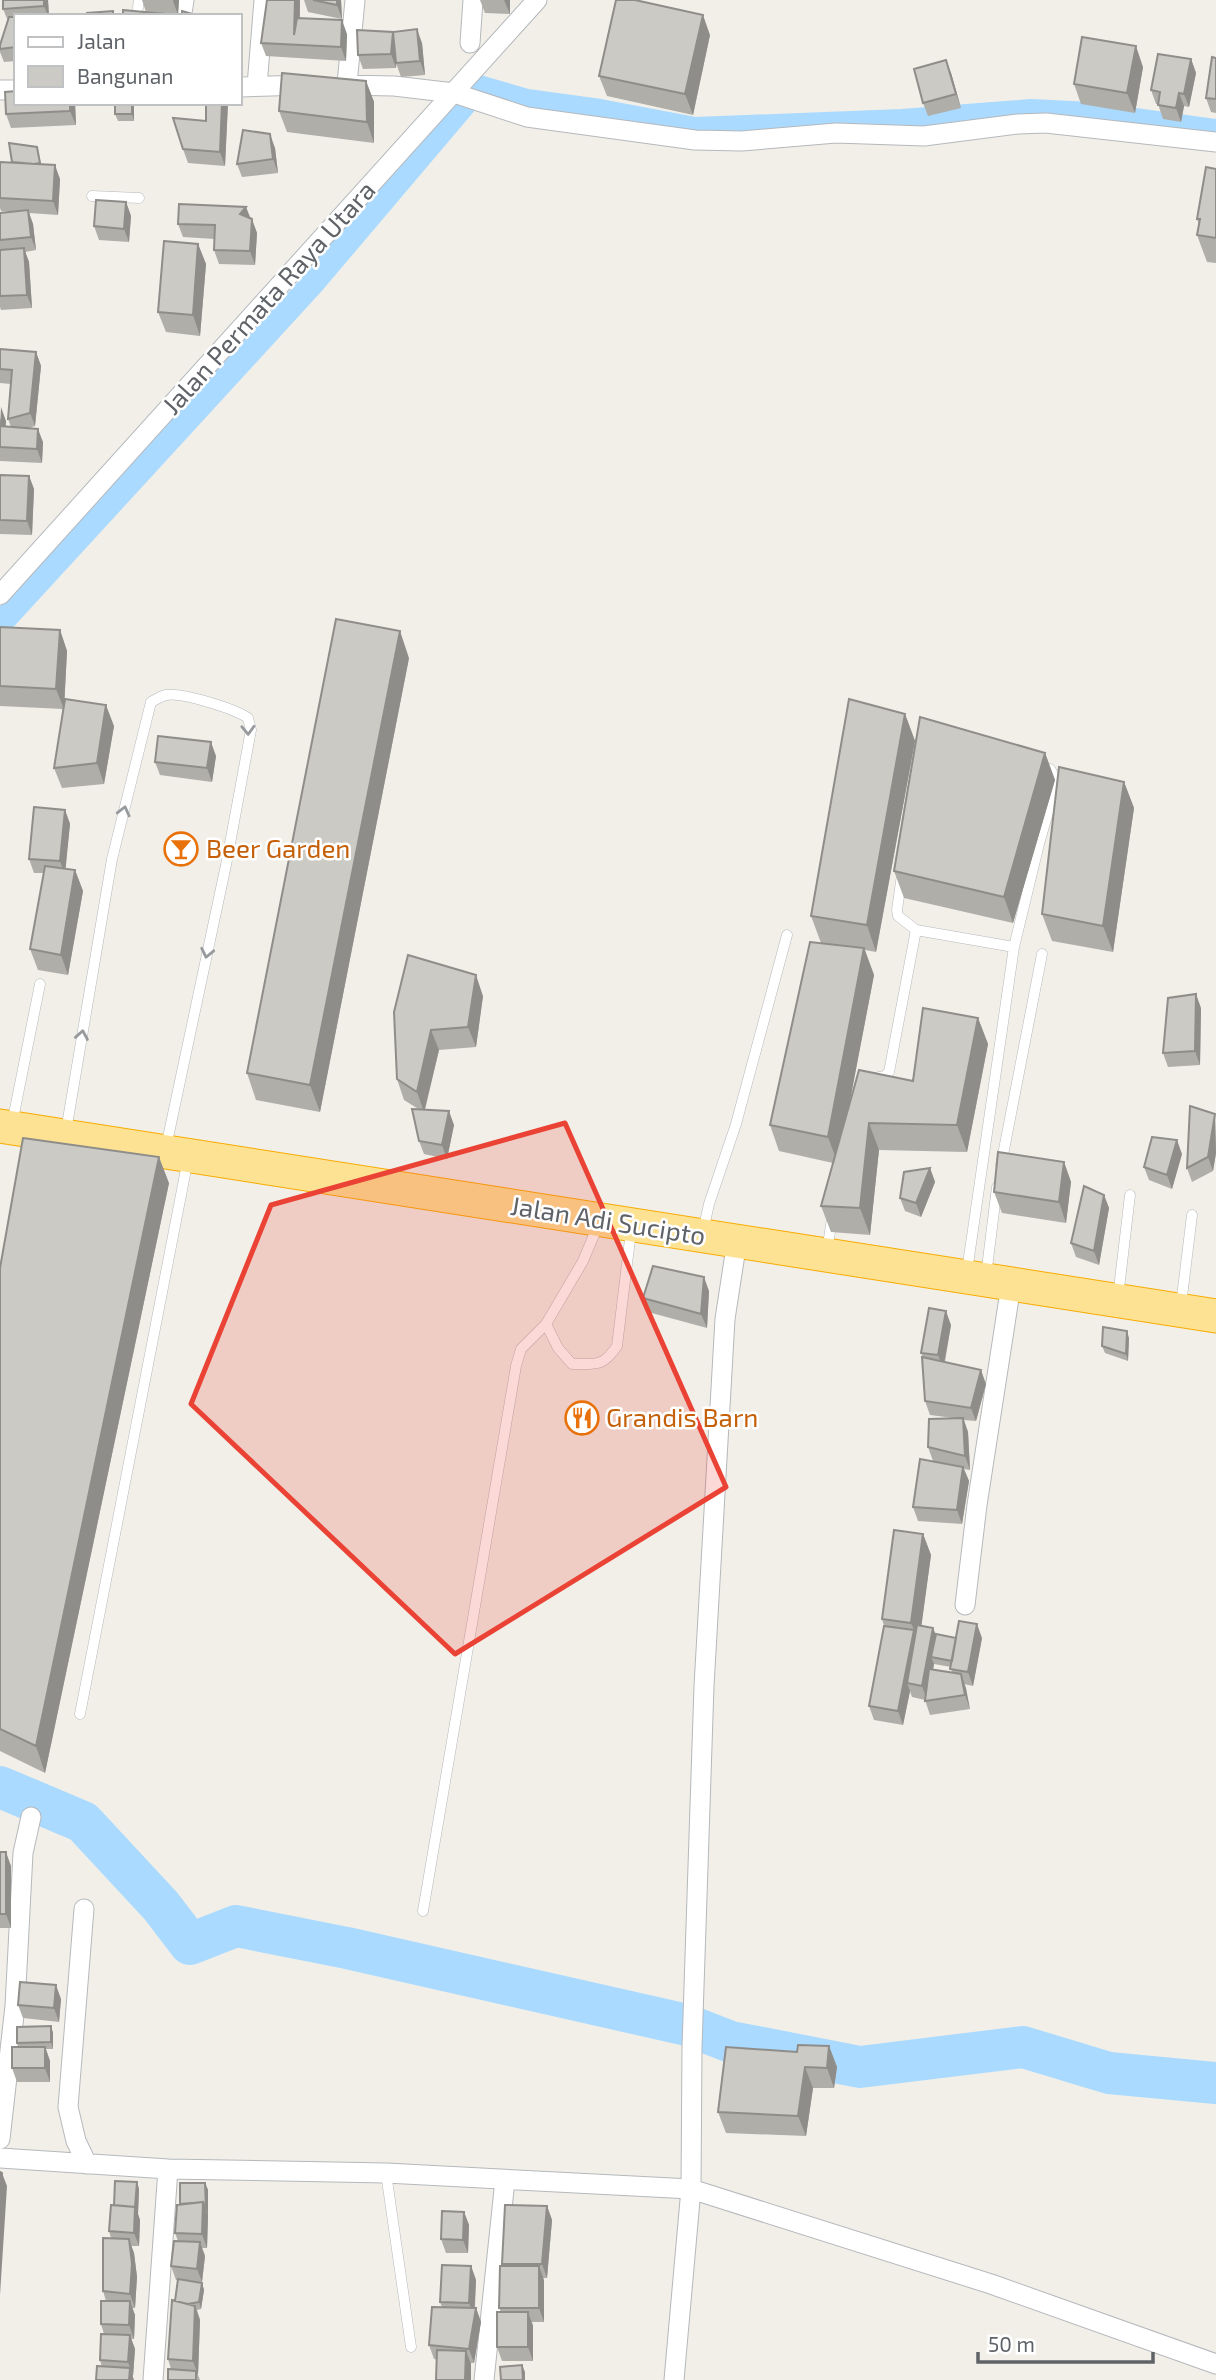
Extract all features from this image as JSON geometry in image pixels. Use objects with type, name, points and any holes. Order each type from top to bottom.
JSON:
[{"type":"highway","name":"Jalan Adi Sucipto","points":[[5,1127],[1216,1316]]},
{"type":"street","points":[[264,0],[248,86],[347,85],[421,88],[465,97],[527,117],[695,140],[742,141],[835,133],[924,136],[1046,123],[1216,142]]},
{"type":"street","points":[[347,85],[355,0]]},
{"type":"street","points":[[470,43],[474,0]]},
{"type":"street","name":"Jalan Permata Raya Utara","points":[[0,594],[465,97],[537,0]]},
{"type":"street","points":[[674,2380],[691,2189],[692,2046],[704,1686],[724,1320],[737,1241]]},
{"type":"street","points":[[965,1605],[977,1504],[988,1281]]},
{"type":"street","points":[[0,2139],[15,2006],[23,1853],[31,1817]]},
{"type":"street","points":[[84,1909],[68,2107],[76,2141],[87,2164]]},
{"type":"street","points":[[0,2158],[168,2169],[386,2173],[691,2189],[991,2284],[1216,2364]]},
{"type":"street","points":[[153,2380],[168,2169]]},
{"type":"street","points":[[484,2380],[505,2179]]},
{"type":"lane","points":[[92,196],[139,198]]},
{"type":"lane","points":[[65,1136],[112,859],[151,702],[167,694],[221,704],[248,718],[251,730],[80,1714]]},
{"type":"lane","points":[[988,1281],[1014,947],[1057,781],[1056,775],[1050,769],[1033,764]]},
{"type":"lane","points":[[904,864],[898,916],[916,930],[1014,947]]},
{"type":"lane","points":[[863,1079],[885,1076],[889,1072],[916,930]]},
{"type":"lane","points":[[702,1235],[709,1204],[736,1124],[787,935]]},
{"type":"lane","points":[[988,1281],[998,1182],[1042,954]]},
{"type":"lane","points":[[5,1127],[40,984]]},
{"type":"lane","points":[[1117,1301],[1130,1195]]},
{"type":"lane","points":[[827,1255],[835,1205]]},
{"type":"lane","points":[[1181,1310],[1192,1215]]},
{"type":"lane","points":[[423,1911],[516,1366],[521,1349],[546,1324],[583,1261],[616,1222]]},
{"type":"lane","points":[[546,1324],[558,1348],[572,1364],[598,1364],[609,1359],[618,1346],[616,1222]]},
{"type":"lane","points":[[386,2173],[411,2347]]},
{"type":"highlighted area","points":[[565,1123],[726,1487],[455,1654],[191,1404],[271,1205]]},
{"type":"building","points":[[3,0],[44,0],[44,6],[3,9]]},
{"type":"building","points":[[267,0],[295,0],[294,35],[297,18],[342,20],[341,47],[261,43]]},
{"type":"building","points":[[313,0],[337,0],[337,5]]},
{"type":"building","points":[[616,0],[635,0],[703,15],[685,94],[599,76]]},
{"type":"building","points":[[123,10],[165,14],[123,14]]},
{"type":"building","points":[[113,11],[113,14],[87,13]]},
{"type":"building","points":[[9,17],[14,17],[14,47],[0,49]]},
{"type":"building","points":[[417,29],[420,61],[396,63],[393,32]]},
{"type":"building","points":[[357,30],[393,32],[391,54],[358,55]]},
{"type":"building","points":[[1082,37],[1136,46],[1127,93],[1074,84]]},
{"type":"building","points":[[1158,54],[1191,59],[1184,94],[1179,93],[1176,108],[1158,105],[1160,92],[1151,90]]},
{"type":"building","points":[[1212,57],[1216,58],[1216,99],[1206,98]]},
{"type":"building","points":[[946,60],[956,94],[923,103],[914,69]]},
{"type":"building","points":[[282,73],[366,81],[367,122],[279,111]]},
{"type":"building","points":[[14,91],[14,105],[70,105],[70,111],[6,114],[5,92]]},
{"type":"building","points":[[115,105],[132,105],[132,114],[115,114]]},
{"type":"building","points":[[206,105],[222,105],[220,152],[183,149],[173,118],[206,121]]},
{"type":"building","points":[[243,130],[270,134],[273,159],[237,164]]},
{"type":"building","points":[[9,143],[37,147],[40,163],[12,162]]},
{"type":"building","points":[[0,162],[55,165],[53,201],[0,198]]},
{"type":"building","points":[[1206,167],[1216,169],[1216,238],[1197,235]]},
{"type":"building","points":[[96,200],[126,202],[124,229],[94,226]]},
{"type":"building","points":[[179,204],[246,207],[240,214],[252,219],[250,251],[214,250],[215,225],[178,224]]},
{"type":"building","points":[[28,210],[31,237],[0,240],[0,213]]},
{"type":"building","points":[[164,241],[198,244],[193,315],[158,312]]},
{"type":"building","points":[[24,248],[27,295],[0,296],[0,250]]},
{"type":"building","points":[[0,349],[36,352],[30,413],[8,419],[12,370],[0,369]]},
{"type":"building","points":[[0,426],[38,429],[37,449],[0,447]]},
{"type":"building","points":[[0,475],[29,476],[27,521],[0,520]]},
{"type":"building","points":[[336,619],[400,631],[310,1085],[247,1073]]},
{"type":"building","points":[[0,627],[60,630],[56,689],[0,686]]},
{"type":"building","points":[[65,699],[106,705],[97,763],[54,768]]},
{"type":"building","points":[[849,699],[905,714],[867,925],[811,916]]},
{"type":"building","points":[[920,717],[1045,753],[1004,897],[894,871]]},
{"type":"building","points":[[158,736],[211,742],[207,768],[155,762]]},
{"type":"building","points":[[1059,767],[1124,782],[1103,926],[1042,914]]},
{"type":"building","points":[[34,807],[65,810],[60,861],[29,859]]},
{"type":"building","points":[[45,866],[75,870],[61,955],[30,949]]},
{"type":"building","points":[[810,942],[864,948],[828,1137],[770,1125]]},
{"type":"building","points":[[408,955],[476,975],[468,1027],[431,1030],[417,1092],[397,1079],[394,1012]]},
{"type":"building","points":[[1196,994],[1195,1051],[1163,1053],[1168,998]]},
{"type":"building","points":[[923,1008],[978,1018],[957,1125],[869,1123],[860,1208],[821,1206],[859,1070],[913,1081]]},
{"type":"building","points":[[1190,1106],[1215,1114],[1208,1157],[1187,1168]]},
{"type":"building","points":[[412,1109],[449,1111],[442,1145],[419,1141]]},
{"type":"building","points":[[1152,1137],[1177,1140],[1167,1175],[1144,1167]]},
{"type":"building","points":[[23,1138],[159,1157],[36,1746],[0,1729],[0,1268]]},
{"type":"building","points":[[998,1152],[1064,1162],[1059,1202],[994,1192]]},
{"type":"building","points":[[930,1168],[916,1203],[900,1198],[904,1172]]},
{"type":"building","points":[[1084,1186],[1104,1195],[1094,1251],[1071,1243]]},
{"type":"building","points":[[653,1266],[704,1277],[701,1314],[643,1298]]},
{"type":"building","points":[[929,1308],[946,1311],[938,1355],[921,1353]]},
{"type":"building","points":[[1103,1327],[1127,1331],[1126,1354],[1102,1346]]},
{"type":"building","points":[[922,1357],[981,1370],[971,1408],[925,1401]]},
{"type":"building","points":[[963,1418],[965,1456],[928,1447],[929,1419]]},
{"type":"building","points":[[920,1459],[963,1467],[957,1510],[913,1507]]},
{"type":"building","points":[[894,1530],[923,1534],[911,1623],[882,1619]]},
{"type":"building","points":[[959,1621],[977,1624],[968,1672],[950,1669]]},
{"type":"building","points":[[917,1625],[933,1628],[922,1686],[907,1683]]},
{"type":"building","points":[[884,1626],[914,1630],[898,1711],[869,1706]]},
{"type":"building","points":[[936,1634],[956,1638],[952,1661],[931,1657]]},
{"type":"building","points":[[929,1669],[961,1674],[965,1695],[925,1701]]},
{"type":"building","points":[[0,1852],[6,1852],[6,1914],[0,1914]]},
{"type":"building","points":[[20,1982],[56,1985],[54,2008],[18,2005]]},
{"type":"building","points":[[51,2026],[51,2042],[17,2043],[17,2027]]},
{"type":"building","points":[[798,2045],[829,2046],[827,2068],[805,2067],[798,2116],[718,2112],[726,2047],[797,2052]]},
{"type":"building","points":[[12,2047],[45,2047],[45,2068],[12,2068]]},
{"type":"building","points":[[115,2181],[137,2182],[135,2207],[114,2205]]},
{"type":"building","points":[[180,2183],[205,2183],[206,2209],[203,2202],[180,2204]]},
{"type":"building","points":[[203,2202],[202,2234],[175,2233],[177,2205]]},
{"type":"building","points":[[111,2205],[135,2207],[134,2233],[109,2231]]},
{"type":"building","points":[[505,2205],[547,2206],[542,2264],[502,2264]]},
{"type":"building","points":[[442,2211],[464,2212],[463,2240],[441,2239]]},
{"type":"building","points":[[103,2238],[129,2239],[132,2264],[130,2294],[103,2291]]},
{"type":"building","points":[[174,2241],[200,2242],[197,2269],[171,2266]]},
{"type":"building","points":[[442,2265],[471,2266],[469,2303],[440,2302]]},
{"type":"building","points":[[500,2266],[539,2266],[539,2308],[499,2308]]},
{"type":"building","points":[[178,2279],[202,2283],[199,2302],[188,2304],[175,2301]]},
{"type":"building","points":[[172,2300],[195,2306],[193,2361],[168,2359]]},
{"type":"building","points":[[101,2301],[130,2301],[129,2325],[101,2324]]},
{"type":"building","points":[[432,2307],[476,2308],[469,2349],[429,2345]]},
{"type":"building","points":[[497,2312],[528,2312],[528,2347],[497,2347]]},
{"type":"building","points":[[101,2334],[130,2335],[128,2362],[100,2360]]},
{"type":"building","points":[[437,2350],[466,2351],[465,2380],[436,2380]]},
{"type":"building","points":[[522,2365],[523,2380],[501,2380],[500,2367]]},
{"type":"building","points":[[97,2366],[130,2368],[129,2380],[96,2380]]},
{"type":"building","points":[[168,2369],[196,2371],[196,2380],[168,2380]]},
{"type":"waterway","points":[[0,624],[312,284],[479,87],[527,101],[600,111],[695,129],[902,121],[1031,111],[1091,114],[1216,131]]},
{"type":"waterway","points":[[0,1787],[83,1822],[161,1906],[190,1944],[236,1926],[347,1948],[687,2025],[731,2042],[860,2067],[1023,2047],[1109,2073],[1216,2083]]},
{"type":"place","name":"Beer Garden","points":[[181,849]]},
{"type":"place","name":"Grandis Barn","points":[[582,1418]]}]
